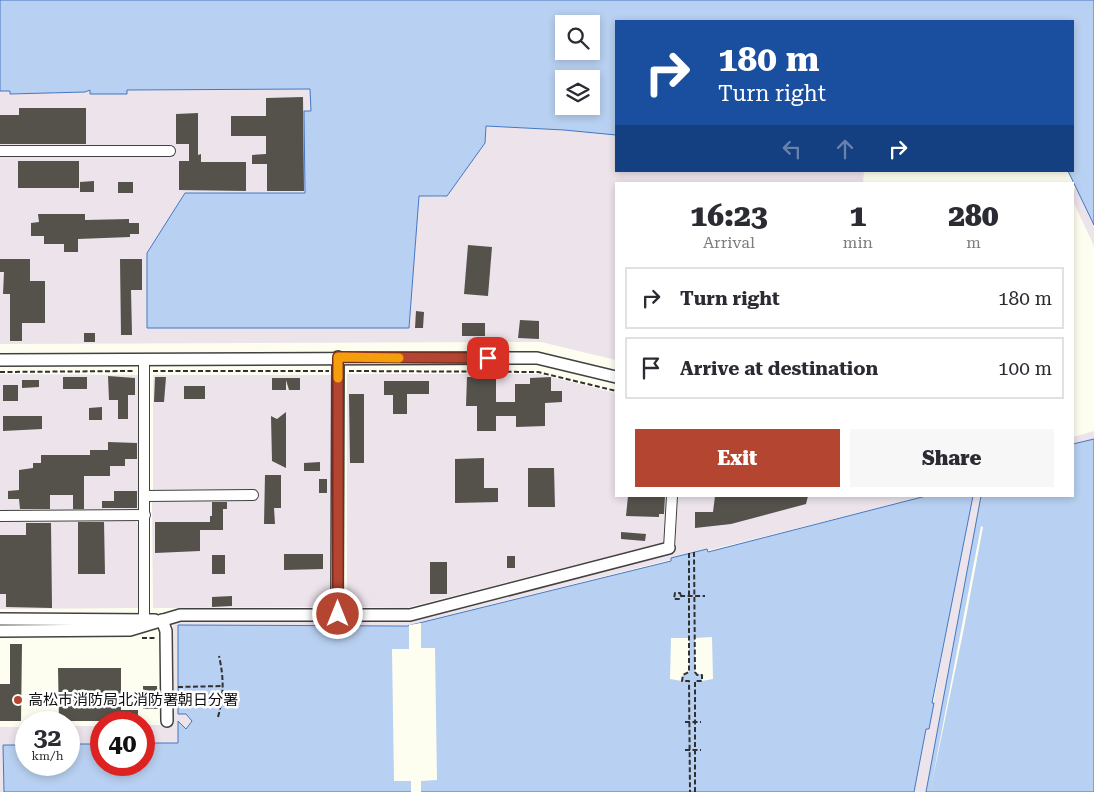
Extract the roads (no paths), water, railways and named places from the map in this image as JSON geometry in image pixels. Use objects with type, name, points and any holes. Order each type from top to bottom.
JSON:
[{"type":"street","points":[[0,152],[170,151]]},
{"type":"street","points":[[338,357],[338,614]]},
{"type":"street","points":[[0,360],[338,357],[536,358],[615,377]]},
{"type":"street","points":[[144,359],[144,619]]},
{"type":"street","points":[[145,496],[253,495]]},
{"type":"street","points":[[0,631],[130,630],[180,615],[410,615],[668,548],[672,497]]},
{"type":"street","points":[[0,516],[145,516]]},
{"type":"street","points":[[0,619],[162,620]]},
{"type":"street","points":[[162,620],[166,631],[167,721]]},
{"type":"water","points":[[0,0],[1094,0],[1094,225],[1068,172],[1074,172],[1074,20],[615,20],[615,135],[486,126],[485,143],[447,196],[419,196],[409,328],[147,328],[147,253],[185,193],[305,193],[304,111],[311,111],[310,89],[127,90],[127,94],[90,94],[90,90],[85,92],[10,94],[10,91],[0,91]]},
{"type":"water","points":[[1094,439],[1094,792],[926,792],[981,497],[1074,497],[1074,444]]},
{"type":"water","points":[[922,497],[973,497],[932,703],[934,703],[929,729],[926,729],[914,792],[4,792],[3,745],[15,745],[15,776],[80,776],[80,744],[90,744],[90,776],[155,776],[155,743],[178,743],[178,721],[186,729],[192,721],[186,714],[178,714],[178,625],[407,626],[671,561],[671,558],[707,549],[708,552]]},
{"type":"place","name":"高松市消防局北消防署朝日分署","points":[[18,700]]}]
